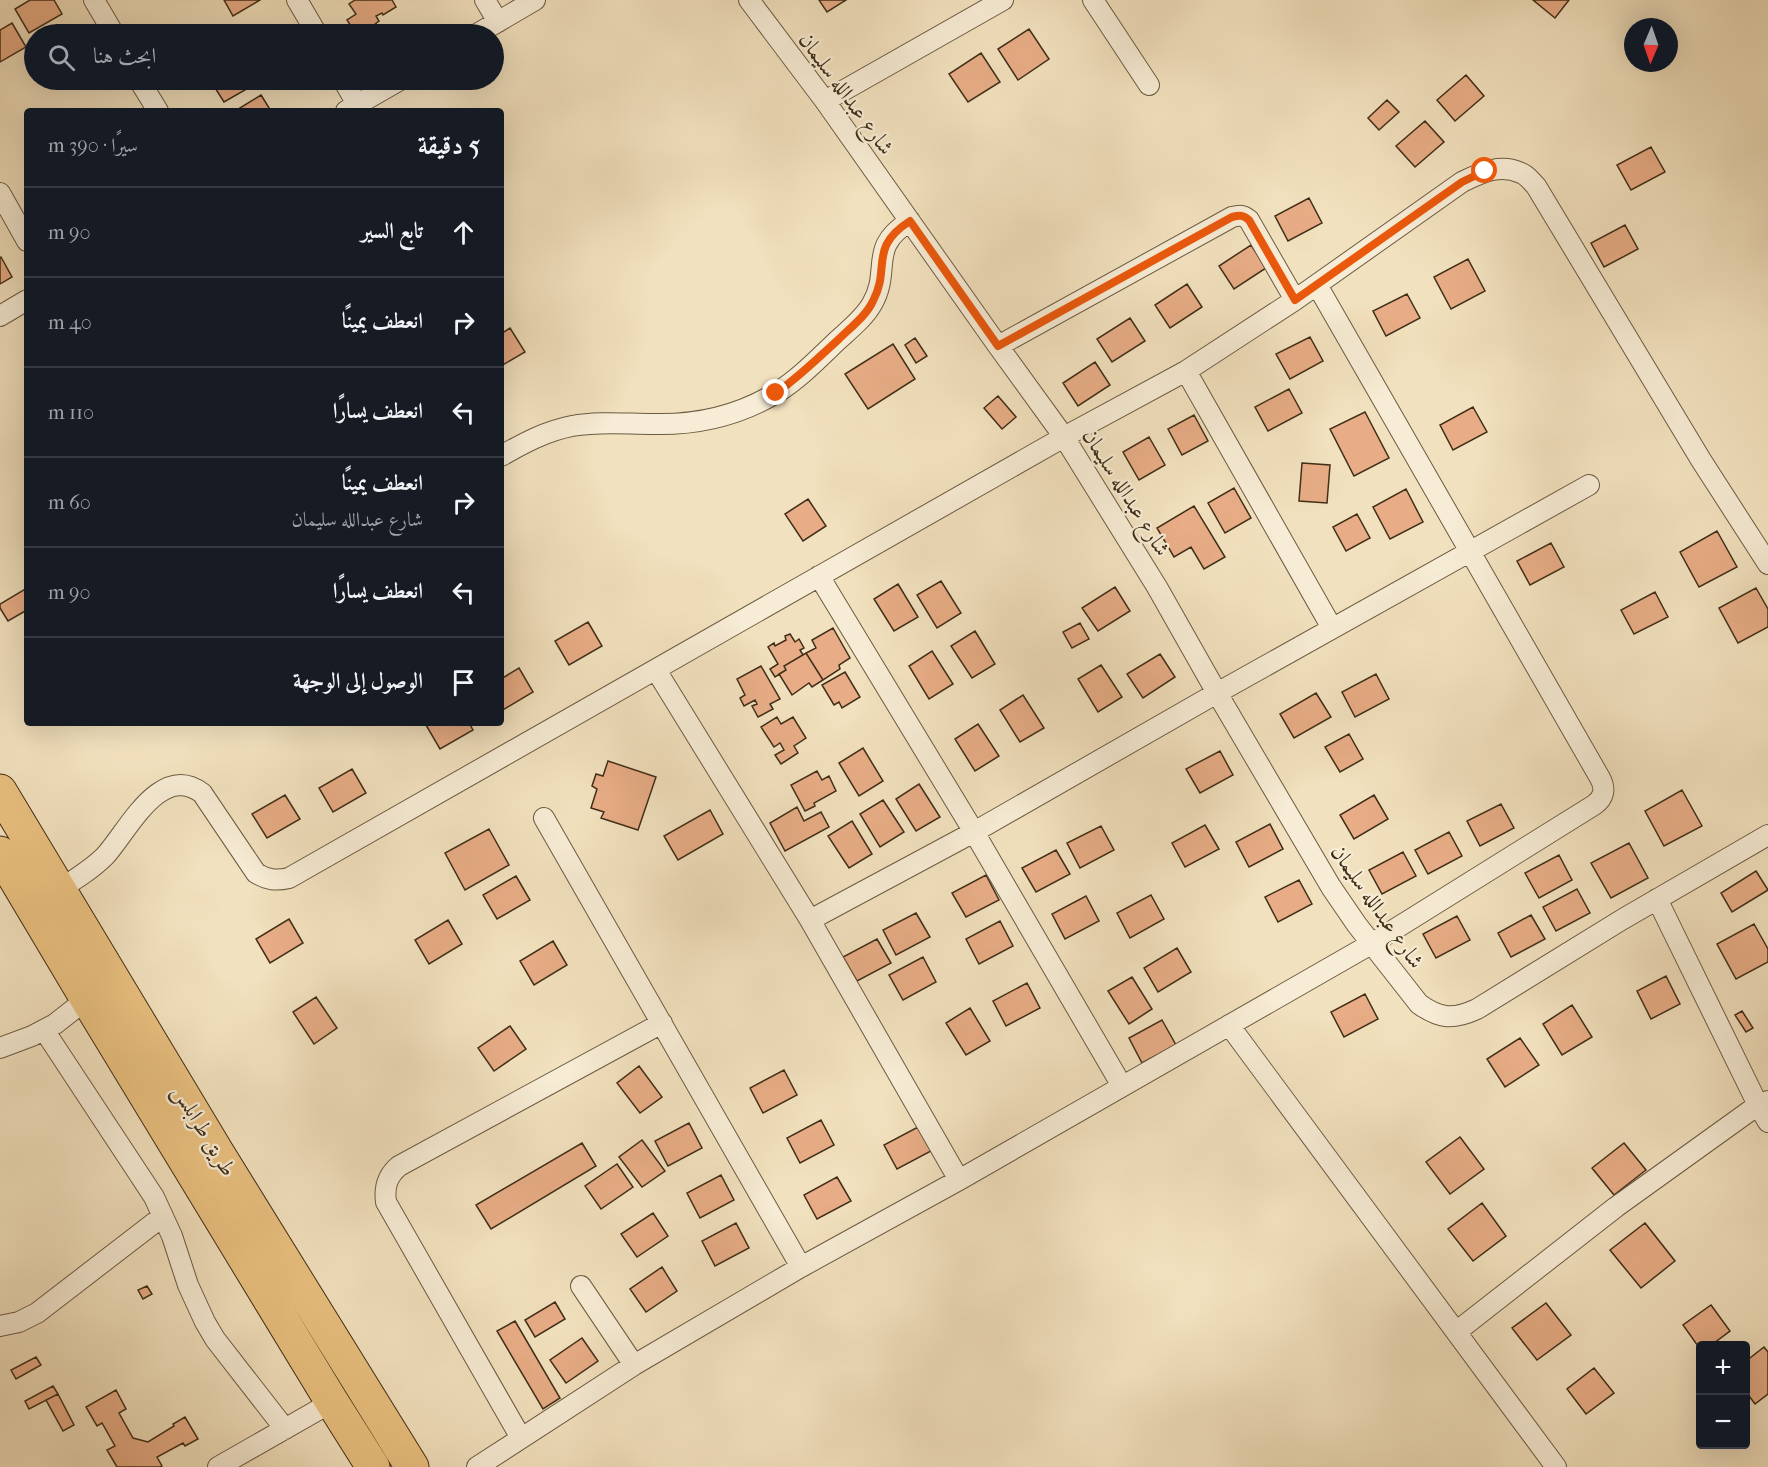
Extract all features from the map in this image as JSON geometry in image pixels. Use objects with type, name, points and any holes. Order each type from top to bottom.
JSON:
[{"type":"highway","name":"طريق طرابلس","points":[[0,792],[412,1467]]},
{"type":"highway","points":[[0,853],[373,1467]]},
{"type":"street","points":[[94,0],[108,24]]},
{"type":"street","points":[[297,0],[311,24]]},
{"type":"street","points":[[485,0],[498,22]]},
{"type":"street","points":[[494,24],[535,0]]},
{"type":"street","name":"شارع عبدالله سليمان","points":[[748,0],[825,101],[1064,437],[1157,587],[1331,887],[1371,944],[1419,1004],[1445,1017],[1462,1016],[1657,899]]},
{"type":"street","points":[[825,101],[1003,0]]},
{"type":"street","points":[[1093,0],[1149,85]]},
{"type":"street","points":[[146,90],[156,108]]},
{"type":"street","points":[[346,90],[351,108],[382,90]]},
{"type":"street","points":[[60,889],[89,870],[103,857],[141,808],[153,797],[169,788],[182,785],[202,793],[256,873],[272,880],[289,878],[1064,437],[1186,371],[1317,285],[1462,182],[1485,171],[1506,169],[1523,173],[1536,186],[1701,460],[1768,564]]},
{"type":"street","points":[[0,193],[24,236]]},
{"type":"street","points":[[998,346],[1239,215],[1249,220],[1295,300]]},
{"type":"street","points":[[504,454],[532,439],[566,427],[601,423],[697,422],[739,411],[776,393],[808,369],[866,313],[878,291],[885,244],[892,235],[910,221]]},
{"type":"street","points":[[477,1467],[634,1365],[801,1267],[959,1180],[1371,944],[1599,802],[1604,793],[1600,778],[1317,285]]},
{"type":"street","points":[[0,316],[24,302]]},
{"type":"street","points":[[1186,371],[1332,628]]},
{"type":"street","points":[[810,920],[974,832],[1589,485]]},
{"type":"street","points":[[819,576],[974,832],[1122,1086]]},
{"type":"street","points":[[656,670],[810,920],[959,1180]]},
{"type":"street","points":[[544,818],[801,1267]]},
{"type":"street","points":[[1456,1332],[1616,1207],[1765,1110],[1657,899],[1768,835]]},
{"type":"street","points":[[0,1048],[44,1030],[67,1016],[87,999]]},
{"type":"street","points":[[521,1438],[386,1202],[386,1184],[393,1171],[399,1166],[662,1023]]},
{"type":"street","points":[[1229,1024],[1556,1467]]},
{"type":"street","points":[[44,1030],[145,1182],[172,1236],[188,1285],[215,1339],[285,1429]]},
{"type":"street","points":[[0,1326],[18,1322],[37,1313],[163,1216]]},
{"type":"street","points":[[581,1286],[634,1365]]},
{"type":"street","points":[[218,1467],[332,1402]]},
{"type":"building","points":[[30,0],[54,0],[62,14],[45,24],[24,24],[15,9]]},
{"type":"building","points":[[224,0],[260,0],[233,16]]},
{"type":"building","points":[[355,0],[392,0],[396,7],[383,15],[382,13],[376,16],[379,21],[375,24],[350,24],[347,20],[356,14],[349,4]]},
{"type":"building","points":[[819,0],[846,0],[827,12]]},
{"type":"building","points":[[1533,0],[1569,0],[1555,18]]},
{"type":"building","points":[[12,23],[24,44],[24,48],[0,62],[0,30]]},
{"type":"building","points":[[1029,29],[1049,59],[1018,80],[998,49]]},
{"type":"building","points":[[981,53],[1000,82],[968,102],[949,74]]},
{"type":"building","points":[[1466,75],[1484,96],[1455,121],[1437,100]]},
{"type":"building","points":[[216,90],[245,90],[224,102]]},
{"type":"building","points":[[261,95],[269,108],[240,108]]},
{"type":"building","points":[[1387,100],[1399,112],[1379,130],[1368,118]]},
{"type":"building","points":[[1425,121],[1444,142],[1415,167],[1396,146]]},
{"type":"building","points":[[1651,147],[1665,172],[1631,190],[1617,165]]},
{"type":"building","points":[[1309,198],[1322,223],[1288,241],[1275,216]]},
{"type":"building","points":[[1625,225],[1638,249],[1604,267],[1591,243]]},
{"type":"building","points":[[1251,245],[1266,268],[1234,289],[1219,266]]},
{"type":"building","points":[[0,258],[12,277],[0,284]]},
{"type":"building","points":[[1468,259],[1485,291],[1451,309],[1434,277]]},
{"type":"building","points":[[1187,284],[1202,307],[1170,328],[1155,305]]},
{"type":"building","points":[[1407,294],[1420,318],[1386,336],[1373,311]]},
{"type":"building","points":[[1130,318],[1145,341],[1112,362],[1097,339]]},
{"type":"building","points":[[510,328],[525,352],[504,364],[504,332]]},
{"type":"building","points":[[1310,337],[1323,361],[1290,379],[1276,354]]},
{"type":"building","points":[[915,338],[927,356],[916,363],[905,345]]},
{"type":"building","points":[[893,344],[915,379],[868,409],[845,374]]},
{"type":"building","points":[[1095,362],[1110,385],[1078,406],[1063,383]]},
{"type":"building","points":[[1289,389],[1302,413],[1268,431],[1255,407]]},
{"type":"building","points":[[998,396],[1016,417],[1002,429],[984,408]]},
{"type":"building","points":[[1473,407],[1487,432],[1453,450],[1440,425]]},
{"type":"building","points":[[1365,412],[1389,458],[1354,476],[1330,429]]},
{"type":"building","points":[[1194,415],[1208,441],[1182,455],[1168,429]]},
{"type":"building","points":[[1149,437],[1165,465],[1139,480],[1123,452]]},
{"type":"building","points":[[1302,463],[1330,465],[1327,503],[1299,501]]},
{"type":"building","points":[[1234,488],[1251,518],[1225,533],[1208,503]]},
{"type":"building","points":[[1406,489],[1423,522],[1390,539],[1373,507]]},
{"type":"building","points":[[808,499],[826,526],[803,541],[785,514]]},
{"type":"building","points":[[1194,506],[1225,557],[1204,569],[1191,547],[1174,557],[1157,528]]},
{"type":"building","points":[[1357,514],[1370,538],[1346,551],[1333,527]]},
{"type":"building","points":[[1717,531],[1737,567],[1699,587],[1680,552]]},
{"type":"building","points":[[1551,543],[1564,567],[1530,585],[1517,561]]},
{"type":"building","points":[[941,581],[961,613],[937,628],[917,595]]},
{"type":"building","points":[[898,584],[918,617],[894,631],[874,599]]},
{"type":"building","points":[[1115,587],[1130,611],[1098,631],[1082,608]]},
{"type":"building","points":[[1756,588],[1768,609],[1768,627],[1738,643],[1719,608]]},
{"type":"building","points":[[24,590],[24,612],[8,621],[0,604]]},
{"type":"building","points":[[1655,592],[1668,617],[1634,634],[1621,610]]},
{"type":"building","points":[[588,622],[602,646],[569,665],[555,641]]},
{"type":"building","points":[[1080,623],[1089,639],[1072,648],[1063,632]]},
{"type":"building","points":[[833,628],[850,658],[839,665],[840,669],[823,680],[806,653],[816,648],[812,640]]},
{"type":"building","points":[[975,631],[995,664],[972,678],[951,646]]},
{"type":"building","points":[[790,634],[795,642],[799,639],[804,648],[800,650],[803,655],[784,666],[786,670],[775,677],[770,669],[778,664],[768,647],[786,640],[785,636]]},
{"type":"building","points":[[932,651],[953,684],[929,699],[909,666]]},
{"type":"building","points":[[806,653],[823,680],[812,687],[809,683],[792,695],[779,674],[786,670],[784,666]]},
{"type":"building","points":[[1160,654],[1175,677],[1143,698],[1127,674]]},
{"type":"building","points":[[1101,665],[1122,697],[1098,712],[1078,679]]},
{"type":"building","points":[[761,666],[780,699],[770,704],[773,709],[758,717],[752,706],[757,704],[755,700],[744,706],[740,698],[745,695],[737,679]]},
{"type":"building","points":[[519,668],[533,692],[504,709],[504,677]]},
{"type":"building","points":[[845,672],[860,697],[842,708],[839,702],[834,705],[822,685]]},
{"type":"building","points":[[1376,674],[1389,699],[1355,717],[1342,692]]},
{"type":"building","points":[[1316,693],[1331,717],[1294,738],[1280,714]]},
{"type":"building","points":[[1023,695],[1044,728],[1020,742],[1000,710]]},
{"type":"building","points":[[777,717],[781,724],[793,717],[806,738],[794,746],[798,753],[781,764],[775,755],[784,750],[780,743],[774,747],[761,727]]},
{"type":"building","points":[[978,724],[999,756],[975,771],[955,739]]},
{"type":"building","points":[[427,726],[471,726],[473,730],[440,749]]},
{"type":"building","points":[[1349,734],[1363,759],[1340,772],[1325,747]]},
{"type":"building","points":[[863,748],[883,781],[859,796],[839,763]]},
{"type":"building","points":[[1220,751],[1233,775],[1200,793],[1186,769]]},
{"type":"building","points":[[608,761],[656,777],[638,830],[601,818],[604,812],[591,808],[597,789],[592,786],[596,774],[603,776]]},
{"type":"building","points":[[352,769],[366,793],[333,812],[319,788]]},
{"type":"building","points":[[817,771],[822,780],[829,776],[836,791],[814,803],[815,806],[805,811],[791,785]]},
{"type":"building","points":[[919,784],[940,817],[916,831],[896,799]]},
{"type":"building","points":[[1682,790],[1702,826],[1664,846],[1645,811]]},
{"type":"building","points":[[285,795],[300,819],[267,838],[252,814]]},
{"type":"building","points":[[1374,795],[1388,819],[1354,839],[1340,815]]},
{"type":"building","points":[[883,800],[904,832],[880,847],[860,814]]},
{"type":"building","points":[[1501,804],[1514,828],[1480,846],[1467,821]]},
{"type":"building","points":[[797,807],[804,821],[821,812],[829,827],[785,851],[770,823]]},
{"type":"building","points":[[710,810],[723,834],[678,860],[664,836]]},
{"type":"building","points":[[852,821],[872,854],[849,868],[828,836]]},
{"type":"building","points":[[1270,824],[1283,849],[1249,867],[1236,842]]},
{"type":"building","points":[[1205,825],[1219,849],[1185,867],[1172,843]]},
{"type":"building","points":[[1101,826],[1114,850],[1080,868],[1067,843]]},
{"type":"building","points":[[489,829],[509,865],[465,890],[445,853]]},
{"type":"building","points":[[1449,832],[1462,856],[1428,874],[1415,850]]},
{"type":"building","points":[[1629,843],[1648,878],[1611,898],[1591,863]]},
{"type":"building","points":[[1056,850],[1070,874],[1036,892],[1022,868]]},
{"type":"building","points":[[1403,852],[1416,876],[1382,894],[1369,870]]},
{"type":"building","points":[[1559,855],[1572,880],[1539,898],[1525,873]]},
{"type":"building","points":[[1756,871],[1768,890],[1732,912],[1721,893]]},
{"type":"building","points":[[986,875],[999,900],[966,917],[952,893]]},
{"type":"building","points":[[516,876],[530,900],[497,919],[483,895]]},
{"type":"building","points":[[1299,880],[1312,904],[1278,922],[1265,897]]},
{"type":"building","points":[[1577,889],[1590,913],[1556,931],[1543,907]]},
{"type":"building","points":[[1151,895],[1164,919],[1130,938],[1117,913]]},
{"type":"building","points":[[1086,896],[1099,921],[1065,939],[1052,914]]},
{"type":"building","points":[[916,913],[930,937],[896,955],[883,930]]},
{"type":"building","points":[[1531,915],[1545,939],[1511,957],[1498,933]]},
{"type":"building","points":[[1457,916],[1470,940],[1436,958],[1423,934]]},
{"type":"building","points":[[289,919],[303,943],[270,963],[256,939]]},
{"type":"building","points":[[448,920],[462,944],[429,964],[415,940]]},
{"type":"building","points":[[1000,921],[1013,946],[979,964],[966,939]]},
{"type":"building","points":[[1754,924],[1768,949],[1768,962],[1736,979],[1717,944]]},
{"type":"building","points":[[877,939],[891,963],[857,981],[843,957]]},
{"type":"building","points":[[553,941],[567,965],[534,985],[520,961]]},
{"type":"building","points":[[1177,948],[1191,972],[1158,992],[1144,968]]},
{"type":"building","points":[[923,957],[936,982],[903,1000],[889,975]]},
{"type":"building","points":[[1666,976],[1680,1004],[1651,1019],[1637,991]]},
{"type":"building","points":[[1132,977],[1152,1009],[1129,1024],[1108,991]]},
{"type":"building","points":[[1027,983],[1040,1008],[1006,1026],[993,1001]]},
{"type":"building","points":[[1365,994],[1378,1019],[1344,1037],[1331,1012]]},
{"type":"building","points":[[316,997],[337,1028],[314,1044],[293,1012]]},
{"type":"building","points":[[1572,1005],[1592,1037],[1562,1055],[1543,1024]]},
{"type":"building","points":[[970,1008],[990,1041],[966,1055],[946,1023]]},
{"type":"building","points":[[1742,1011],[1753,1028],[1746,1032],[1735,1015]]},
{"type":"building","points":[[1162,1020],[1176,1045],[1142,1063],[1129,1038]]},
{"type":"building","points":[[510,1026],[526,1049],[494,1071],[478,1048]]},
{"type":"building","points":[[1520,1038],[1539,1065],[1505,1087],[1487,1059]]},
{"type":"building","points":[[639,1066],[662,1097],[640,1113],[617,1083]]},
{"type":"building","points":[[784,1070],[797,1095],[763,1113],[750,1088]]},
{"type":"building","points":[[821,1120],[834,1145],[800,1163],[787,1138]]},
{"type":"building","points":[[689,1123],[702,1148],[668,1166],[655,1141]]},
{"type":"building","points":[[918,1127],[931,1151],[897,1169],[884,1145]]},
{"type":"building","points":[[1460,1137],[1484,1169],[1450,1194],[1426,1162]]},
{"type":"building","points":[[642,1140],[665,1171],[642,1187],[619,1157]]},
{"type":"building","points":[[582,1143],[596,1166],[491,1229],[476,1205]]},
{"type":"building","points":[[1624,1143],[1646,1170],[1614,1195],[1592,1168]]},
{"type":"building","points":[[617,1164],[633,1187],[601,1209],[585,1186]]},
{"type":"building","points":[[721,1175],[734,1200],[700,1218],[687,1193]]},
{"type":"building","points":[[837,1177],[851,1201],[817,1219],[804,1195]]},
{"type":"building","points":[[1482,1203],[1506,1236],[1473,1261],[1448,1229]]},
{"type":"building","points":[[653,1213],[668,1236],[637,1257],[621,1234]]},
{"type":"building","points":[[736,1223],[749,1248],[715,1266],[702,1241]]},
{"type":"building","points":[[1645,1223],[1675,1261],[1641,1288],[1610,1250]]},
{"type":"building","points":[[662,1267],[677,1291],[646,1312],[630,1289]]},
{"type":"building","points":[[147,1286],[152,1294],[143,1299],[138,1290]]},
{"type":"building","points":[[555,1302],[565,1319],[535,1337],[525,1320]]},
{"type":"building","points":[[1546,1303],[1571,1335],[1537,1360],[1512,1328]]},
{"type":"building","points":[[1711,1305],[1730,1331],[1717,1341],[1696,1341],[1696,1343],[1683,1325]]},
{"type":"building","points":[[515,1321],[560,1398],[543,1409],[497,1331]]},
{"type":"building","points":[[582,1338],[598,1361],[566,1383],[550,1360]]},
{"type":"building","points":[[1764,1347],[1768,1352],[1768,1394],[1755,1404],[1750,1397],[1750,1358]]},
{"type":"building","points":[[36,1357],[41,1365],[16,1379],[11,1370]]},
{"type":"building","points":[[1594,1368],[1614,1393],[1586,1414],[1567,1389]]},
{"type":"building","points":[[53,1386],[58,1394],[29,1409],[25,1401]]},
{"type":"building","points":[[116,1390],[126,1409],[119,1413],[133,1438],[148,1442],[185,1417],[198,1439],[185,1446],[183,1443],[157,1457],[162,1466],[160,1467],[117,1467],[107,1450],[115,1446],[102,1423],[97,1426],[86,1407]]},
{"type":"building","points":[[58,1394],[74,1425],[63,1431],[46,1400]]},
{"type":"route","points":[[776,393],[808,369],[866,313],[878,291],[885,244],[900,227],[910,221],[998,346],[1239,215],[1249,220],[1295,300],[1462,182],[1485,171]]}]
